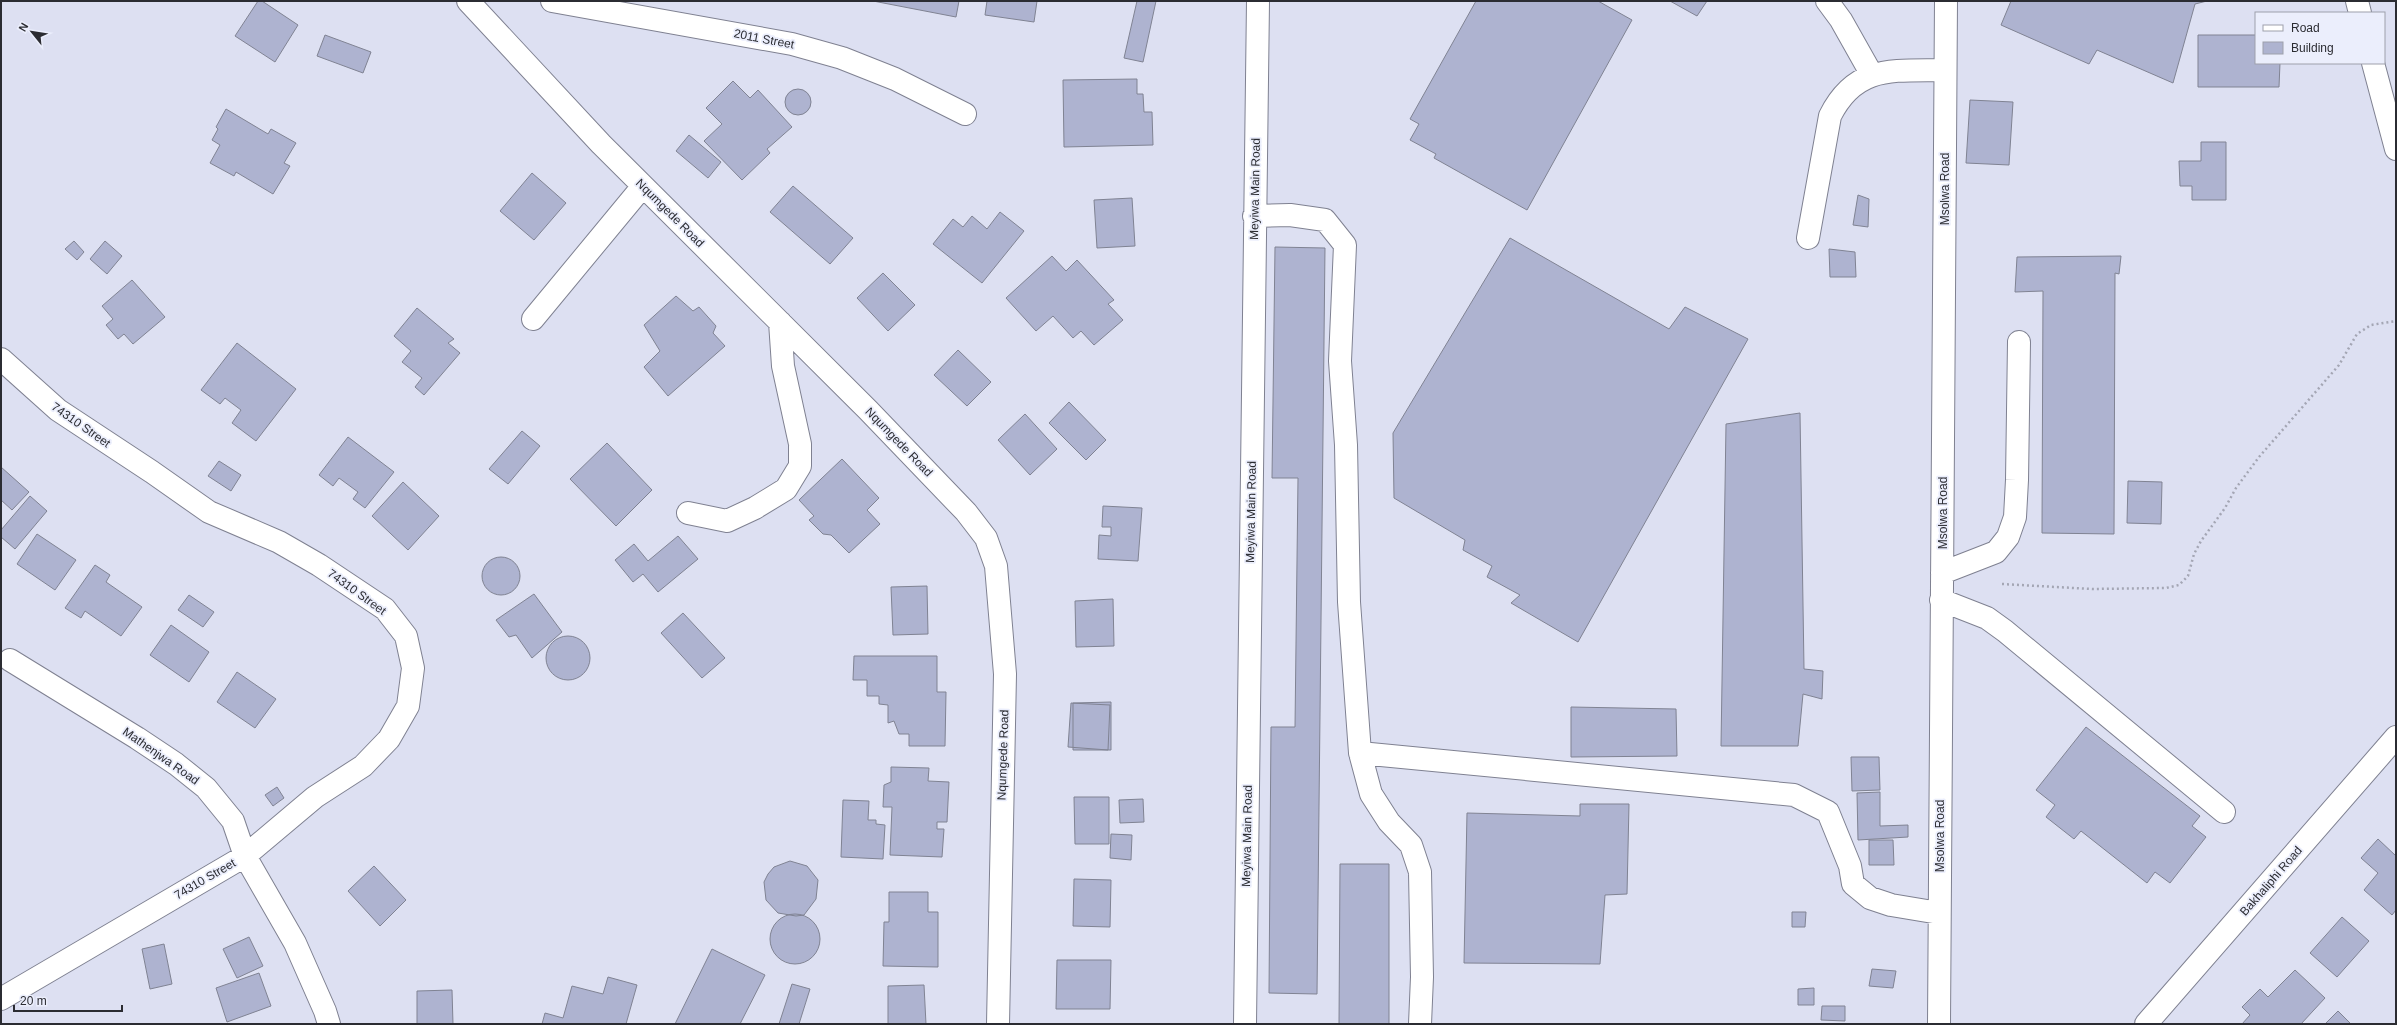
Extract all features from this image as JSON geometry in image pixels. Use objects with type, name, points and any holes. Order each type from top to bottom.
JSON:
[{"type":"street","name":"Nqumgede Road","points":[[468,1],[601,144],[780,322],[966,512],[986,538],[996,566],[1005,674],[998,1024]]},
{"type":"street","name":"2011 Street","points":[[552,1],[792,44],[842,58],[895,79],[965,114]]},
{"type":"street","name":"Meyiwa Main Road","points":[[1245,1024],[1254,216],[1258,1]]},
{"type":"street","points":[[1827,1],[1841,20],[1872,75]]},
{"type":"street","name":"Msolwa Road","points":[[1939,1024],[1946,1]]},
{"type":"street","points":[[2357,1],[2360,12]]},
{"type":"street","points":[[2373,64],[2396,149]]},
{"type":"street","points":[[1808,238],[1830,116],[1838,99],[1853,84],[1872,75],[1895,71],[1945,70]]},
{"type":"street","points":[[533,319],[643,186]]},
{"type":"street","points":[[1254,216],[1290,215],[1325,220],[1345,245],[1340,361],[1346,445],[1349,602],[1360,753],[1371,794],[1389,822],[1410,845],[1420,872],[1422,977],[1420,1024]]},
{"type":"street","points":[[688,513],[727,521],[755,508],[786,489],[800,466],[800,444],[783,366],[780,322]]},
{"type":"street","points":[[1942,573],[1996,552],[2008,537],[2014,517],[2018,480],[2019,342]]},
{"type":"street","name":"74310 Street","points":[[1,359],[58,410],[152,472],[209,512],[279,542],[319,565],[385,609],[406,636],[413,668],[408,706],[389,739],[364,766],[315,797],[245,856],[1,999]]},
{"type":"street","points":[[1941,600],[1987,618],[2005,631],[2224,812]]},
{"type":"street","name":"Mathenjwa Road","points":[[10,660],[137,738],[176,764],[206,788],[233,821],[245,856],[295,943],[328,1024]]},
{"type":"street","name":"Bakhaliphi Road","points":[[2146,1024],[2396,737]]},
{"type":"street","points":[[1360,753],[1794,795],[1828,812],[1850,866],[1853,884],[1870,898],[1891,905],[1939,913]]},
{"type":"path","points":[[2000,584],[2092,589],[2166,588],[2179,585],[2188,576],[2194,554],[2201,541],[2225,508],[2236,488],[2259,457],[2339,365],[2357,334],[2371,325],[2396,321]]},
{"type":"building","points":[[258,1],[262,1],[298,25],[275,62],[235,36]]},
{"type":"building","points":[[873,1],[959,1],[956,17]]},
{"type":"building","points":[[987,1],[1037,1],[1034,22],[985,15]]},
{"type":"building","points":[[1137,1],[1156,1],[1143,62],[1124,58]]},
{"type":"building","points":[[1476,1],[1598,1],[1632,20],[1527,210],[1434,158],[1436,154],[1410,140],[1419,124],[1410,119]]},
{"type":"building","points":[[1670,1],[1707,1],[1697,16]]},
{"type":"building","points":[[2011,1],[2207,1],[2195,4],[2173,83],[2097,50],[2089,64],[2001,25]]},
{"type":"building","points":[[325,35],[371,52],[363,73],[317,56]]},
{"type":"building","points":[[2198,35],[2255,35],[2255,64],[2280,64],[2279,87],[2198,87]]},
{"type":"building","points":[[1137,79],[1137,94],[1143,94],[1144,112],[1152,112],[1153,145],[1064,147],[1063,80]]},
{"type":"building","points":[[733,81],[750,98],[758,90],[792,127],[767,149],[770,153],[742,180],[704,141],[722,124],[706,108]]},
{"type":"building","points":[[798,89],[807,93],[811,102],[807,111],[798,115],[789,111],[785,102],[789,93]]},
{"type":"building","points":[[1970,100],[2013,102],[2009,165],[1966,163]]},
{"type":"building","points":[[226,109],[268,134],[271,129],[296,143],[284,163],[290,166],[273,194],[236,172],[234,176],[210,163],[220,145],[212,140],[218,129],[216,127]]},
{"type":"building","points":[[689,135],[721,162],[708,178],[676,151]]},
{"type":"building","points":[[2201,142],[2226,142],[2226,200],[2192,200],[2192,186],[2180,186],[2179,161],[2201,161]]},
{"type":"building","points":[[532,173],[566,203],[534,240],[500,211]]},
{"type":"building","points":[[793,186],[853,238],[830,264],[770,212]]},
{"type":"building","points":[[1858,195],[1869,199],[1868,227],[1853,225]]},
{"type":"building","points":[[1132,198],[1135,246],[1097,248],[1094,200]]},
{"type":"building","points":[[1000,212],[1024,231],[982,283],[933,244],[953,219],[963,227],[972,216],[987,229]]},
{"type":"building","points":[[1510,238],[1669,329],[1685,307],[1748,339],[1578,642],[1511,603],[1520,595],[1487,577],[1492,566],[1463,550],[1465,540],[1394,498],[1393,433]]},
{"type":"building","points":[[74,241],[84,252],[77,260],[65,249]]},
{"type":"building","points":[[105,241],[122,256],[107,274],[90,259]]},
{"type":"building","points":[[1275,247],[1325,248],[1317,994],[1269,993],[1271,727],[1295,727],[1298,478],[1272,478]]},
{"type":"building","points":[[1829,249],[1855,252],[1856,277],[1830,277]]},
{"type":"building","points":[[1052,256],[1066,271],[1077,260],[1114,300],[1108,304],[1123,320],[1094,345],[1081,331],[1073,338],[1053,316],[1036,331],[1006,298]]},
{"type":"building","points":[[2121,256],[2119,274],[2115,273],[2114,534],[2042,533],[2043,291],[2015,292],[2017,257]]},
{"type":"building","points":[[883,273],[915,305],[888,331],[857,298]]},
{"type":"building","points":[[132,280],[165,317],[133,344],[124,334],[118,339],[106,325],[113,319],[102,306]]},
{"type":"building","points":[[676,296],[693,311],[699,307],[716,326],[713,333],[725,346],[668,396],[644,367],[660,351],[644,325]]},
{"type":"building","points":[[417,308],[454,339],[448,343],[460,353],[424,395],[415,387],[422,378],[402,362],[411,351],[394,336]]},
{"type":"building","points":[[237,343],[296,389],[256,441],[232,423],[241,410],[225,398],[220,404],[201,390]]},
{"type":"building","points":[[958,350],[991,382],[967,406],[934,375]]},
{"type":"building","points":[[1069,402],[1106,440],[1086,460],[1049,423]]},
{"type":"building","points":[[1800,413],[1804,669],[1823,671],[1822,699],[1803,694],[1798,746],[1721,746],[1726,424]]},
{"type":"building","points":[[1025,414],[1057,449],[1030,475],[998,440]]},
{"type":"building","points":[[522,431],[540,446],[508,484],[489,469]]},
{"type":"building","points":[[348,437],[394,472],[365,508],[353,499],[358,492],[339,478],[333,486],[319,475]]},
{"type":"building","points":[[607,443],[652,490],[616,526],[570,479]]},
{"type":"building","points":[[842,459],[879,498],[867,510],[880,524],[849,553],[831,535],[823,534],[809,520],[814,516],[799,500]]},
{"type":"building","points":[[219,461],[241,475],[231,491],[208,476]]},
{"type":"building","points":[[1,467],[29,492],[12,510],[1,500]]},
{"type":"building","points":[[2128,481],[2162,482],[2161,524],[2127,523]]},
{"type":"building","points":[[403,482],[439,516],[408,550],[372,516]]},
{"type":"building","points":[[30,496],[47,511],[15,549],[1,537],[1,530]]},
{"type":"building","points":[[1103,506],[1142,508],[1138,561],[1098,559],[1099,535],[1111,536],[1111,527],[1102,527]]},
{"type":"building","points":[[37,534],[76,560],[55,590],[17,564]]},
{"type":"building","points":[[678,536],[698,559],[658,592],[643,574],[633,582],[615,560],[634,544],[648,561]]},
{"type":"building","points":[[501,557],[514,563],[520,576],[514,589],[501,595],[488,589],[482,576],[488,563]]},
{"type":"building","points":[[95,565],[110,575],[106,582],[142,607],[121,636],[85,611],[81,618],[65,608]]},
{"type":"building","points":[[927,586],[928,634],[893,635],[891,587]]},
{"type":"building","points":[[534,594],[562,632],[532,658],[516,635],[509,637],[496,620]]},
{"type":"building","points":[[189,595],[214,612],[203,627],[178,610]]},
{"type":"building","points":[[1113,599],[1114,646],[1076,647],[1075,601]]},
{"type":"building","points":[[683,613],[725,658],[702,678],[661,633]]},
{"type":"building","points":[[171,625],[209,652],[189,682],[150,655]]},
{"type":"building","points":[[568,636],[580,640],[586,646],[590,658],[586,670],[580,676],[568,680],[556,676],[550,670],[546,658],[550,646],[556,640]]},
{"type":"building","points":[[854,656],[937,656],[937,692],[946,692],[945,746],[909,746],[909,734],[899,734],[894,721],[888,723],[888,705],[879,704],[879,696],[867,696],[867,680],[853,680]]},
{"type":"building","points":[[237,672],[276,699],[255,728],[217,702]]},
{"type":"building","points":[[1111,702],[1111,750],[1073,750],[1073,703]]},
{"type":"building","points":[[1071,703],[1110,705],[1108,750],[1068,747]]},
{"type":"building","points":[[1571,707],[1676,709],[1677,756],[1571,757]]},
{"type":"building","points":[[2086,727],[2200,816],[2192,826],[2206,837],[2170,883],[2155,872],[2147,883],[2081,831],[2074,839],[2046,817],[2055,805],[2036,790]]},
{"type":"building","points":[[1851,757],[1879,757],[1880,790],[1852,791]]},
{"type":"building","points":[[891,767],[929,768],[928,781],[949,782],[947,822],[937,822],[937,829],[944,829],[942,857],[890,855],[892,807],[883,807],[884,785],[891,782]]},
{"type":"building","points":[[277,787],[284,798],[273,806],[265,795]]},
{"type":"building","points":[[1880,792],[1880,826],[1908,825],[1908,837],[1858,840],[1857,793]]},
{"type":"building","points":[[1074,797],[1109,797],[1109,844],[1075,844]]},
{"type":"building","points":[[1143,799],[1144,822],[1120,823],[1119,800]]},
{"type":"building","points":[[843,800],[869,801],[868,820],[876,820],[876,824],[885,825],[883,859],[841,857]]},
{"type":"building","points":[[1580,804],[1629,804],[1627,894],[1605,895],[1600,964],[1464,963],[1467,813],[1580,816]]},
{"type":"building","points":[[1111,834],[1132,835],[1131,860],[1110,858]]},
{"type":"building","points":[[2378,839],[2396,856],[2396,910],[2392,915],[2364,890],[2378,873],[2361,858]]},
{"type":"building","points":[[1869,840],[1893,840],[1894,865],[1869,865]]},
{"type":"building","points":[[790,861],[807,866],[818,880],[816,899],[804,915],[796,916],[778,913],[766,900],[764,882],[768,874],[774,867]]},
{"type":"building","points":[[1340,864],[1389,864],[1389,1024],[1339,1024]]},
{"type":"building","points":[[374,866],[406,900],[380,926],[348,891]]},
{"type":"building","points":[[1074,879],[1111,880],[1110,927],[1073,926]]},
{"type":"building","points":[[889,892],[928,892],[928,912],[938,912],[938,967],[883,966],[884,922],[889,922]]},
{"type":"building","points":[[1792,912],[1806,912],[1805,927],[1792,927]]},
{"type":"building","points":[[790,914],[800,914],[813,921],[820,934],[820,944],[813,957],[800,964],[790,964],[781,960],[774,953],[770,944],[770,934],[774,925],[781,918]]},
{"type":"building","points":[[2342,917],[2369,941],[2337,977],[2310,953]]},
{"type":"building","points":[[249,937],[263,966],[237,978],[223,949]]},
{"type":"building","points":[[164,944],[172,984],[150,989],[142,949]]},
{"type":"building","points":[[712,949],[765,975],[740,1024],[675,1024]]},
{"type":"building","points":[[1057,960],[1111,960],[1110,1009],[1056,1009]]},
{"type":"building","points":[[1872,969],[1896,971],[1893,988],[1869,986]]},
{"type":"building","points":[[2295,970],[2325,998],[2301,1024],[2242,1024],[2250,1015],[2242,1007],[2260,989],[2268,997]]},
{"type":"building","points":[[259,973],[271,1006],[227,1022],[216,988]]},
{"type":"building","points":[[608,977],[637,985],[626,1024],[542,1024],[545,1013],[563,1018],[572,986],[603,994]]},
{"type":"building","points":[[792,984],[810,989],[799,1024],[779,1024]]},
{"type":"building","points":[[924,985],[926,1024],[888,1024],[888,986]]},
{"type":"building","points":[[1814,988],[1814,1005],[1798,1005],[1798,989]]},
{"type":"building","points":[[452,990],[453,1024],[417,1024],[417,991]]},
{"type":"building","points":[[1822,1006],[1845,1006],[1845,1021],[1821,1020]]},
{"type":"building","points":[[2338,1011],[2351,1024],[2325,1024]]}]
